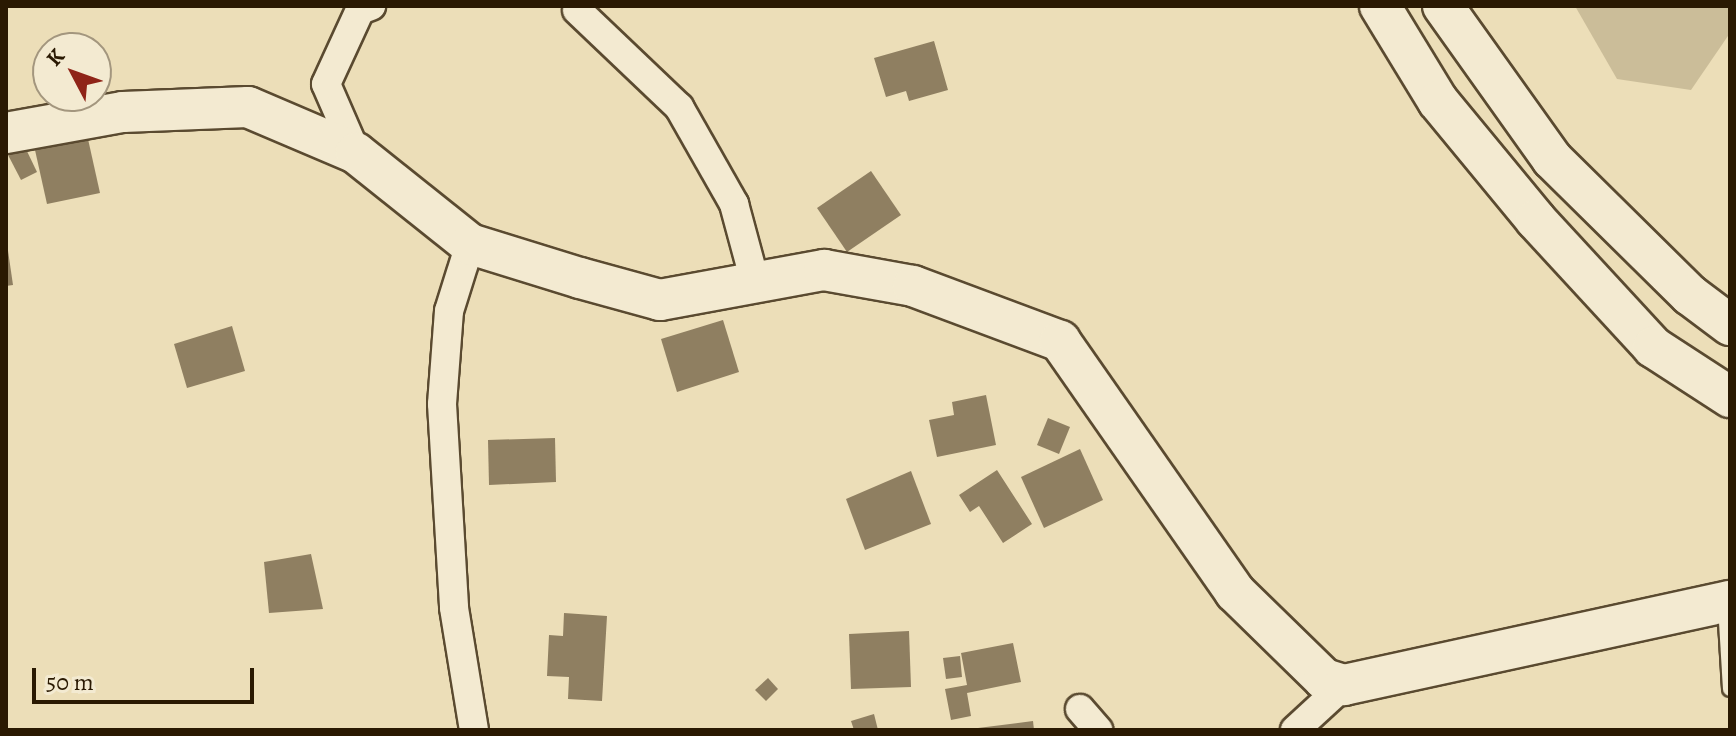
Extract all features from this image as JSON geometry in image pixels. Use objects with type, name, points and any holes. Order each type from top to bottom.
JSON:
[{"type":"street","points":[[356,153],[326,84],[360,10],[371,6]]},
{"type":"street","points":[[1380,6],[1438,101],[1536,220],[1653,347],[1730,397]]},
{"type":"street","points":[[1443,6],[1552,159],[1690,295],[1730,325]]},
{"type":"street","points":[[571,7],[679,107],[734,204],[755,282]]},
{"type":"street","points":[[6,133],[123,112],[248,107],[356,153],[470,244],[660,300],[824,270],[913,286],[1060,341],[1235,592],[1324,679],[1344,685],[1727,601]]},
{"type":"street","points":[[470,244],[449,311],[442,404],[454,608],[474,730]]},
{"type":"street","points":[[1295,730],[1344,685]]},
{"type":"lane","points":[[1727,601],[1730,689]]},
{"type":"shaded area","points":[[1575,6],[1730,6],[1730,33],[1691,90],[1617,79]]},
{"type":"building","points":[[934,41],[948,90],[909,101],[906,91],[886,97],[874,58]]},
{"type":"building","points":[[88,139],[100,193],[47,204],[35,150]]},
{"type":"building","points":[[24,145],[37,172],[21,180],[7,153]]},
{"type":"building","points":[[871,171],[901,215],[847,252],[817,208]]},
{"type":"building","points":[[6,237],[13,285],[6,286]]},
{"type":"building","points":[[723,320],[739,372],[677,392],[661,339]]},
{"type":"building","points":[[232,326],[245,371],[187,388],[174,344]]},
{"type":"building","points":[[986,395],[996,445],[937,457],[929,420],[954,415],[952,402]]},
{"type":"building","points":[[1048,418],[1070,427],[1059,454],[1037,445]]},
{"type":"building","points":[[555,438],[556,482],[489,485],[488,440]]},
{"type":"building","points":[[1080,449],[1103,500],[1044,528],[1021,477]]},
{"type":"building","points":[[997,470],[1032,524],[1003,543],[979,506],[970,512],[959,495]]},
{"type":"building","points":[[911,471],[931,524],[865,550],[846,499]]},
{"type":"building","points":[[311,554],[323,609],[269,613],[264,562]]},
{"type":"building","points":[[564,613],[607,616],[602,701],[568,699],[569,677],[547,676],[549,635],[563,636]]},
{"type":"building","points":[[909,631],[911,687],[851,689],[849,634]]},
{"type":"building","points":[[1013,643],[1021,682],[967,693],[971,716],[951,720],[945,689],[967,685],[961,653]]},
{"type":"building","points":[[960,656],[962,677],[946,679],[943,658]]},
{"type":"building","points":[[768,678],[778,689],[766,701],[755,690]]},
{"type":"building","points":[[874,714],[878,730],[854,730],[851,721]]},
{"type":"building","points":[[1033,721],[1034,730],[978,730],[978,728]]}]
